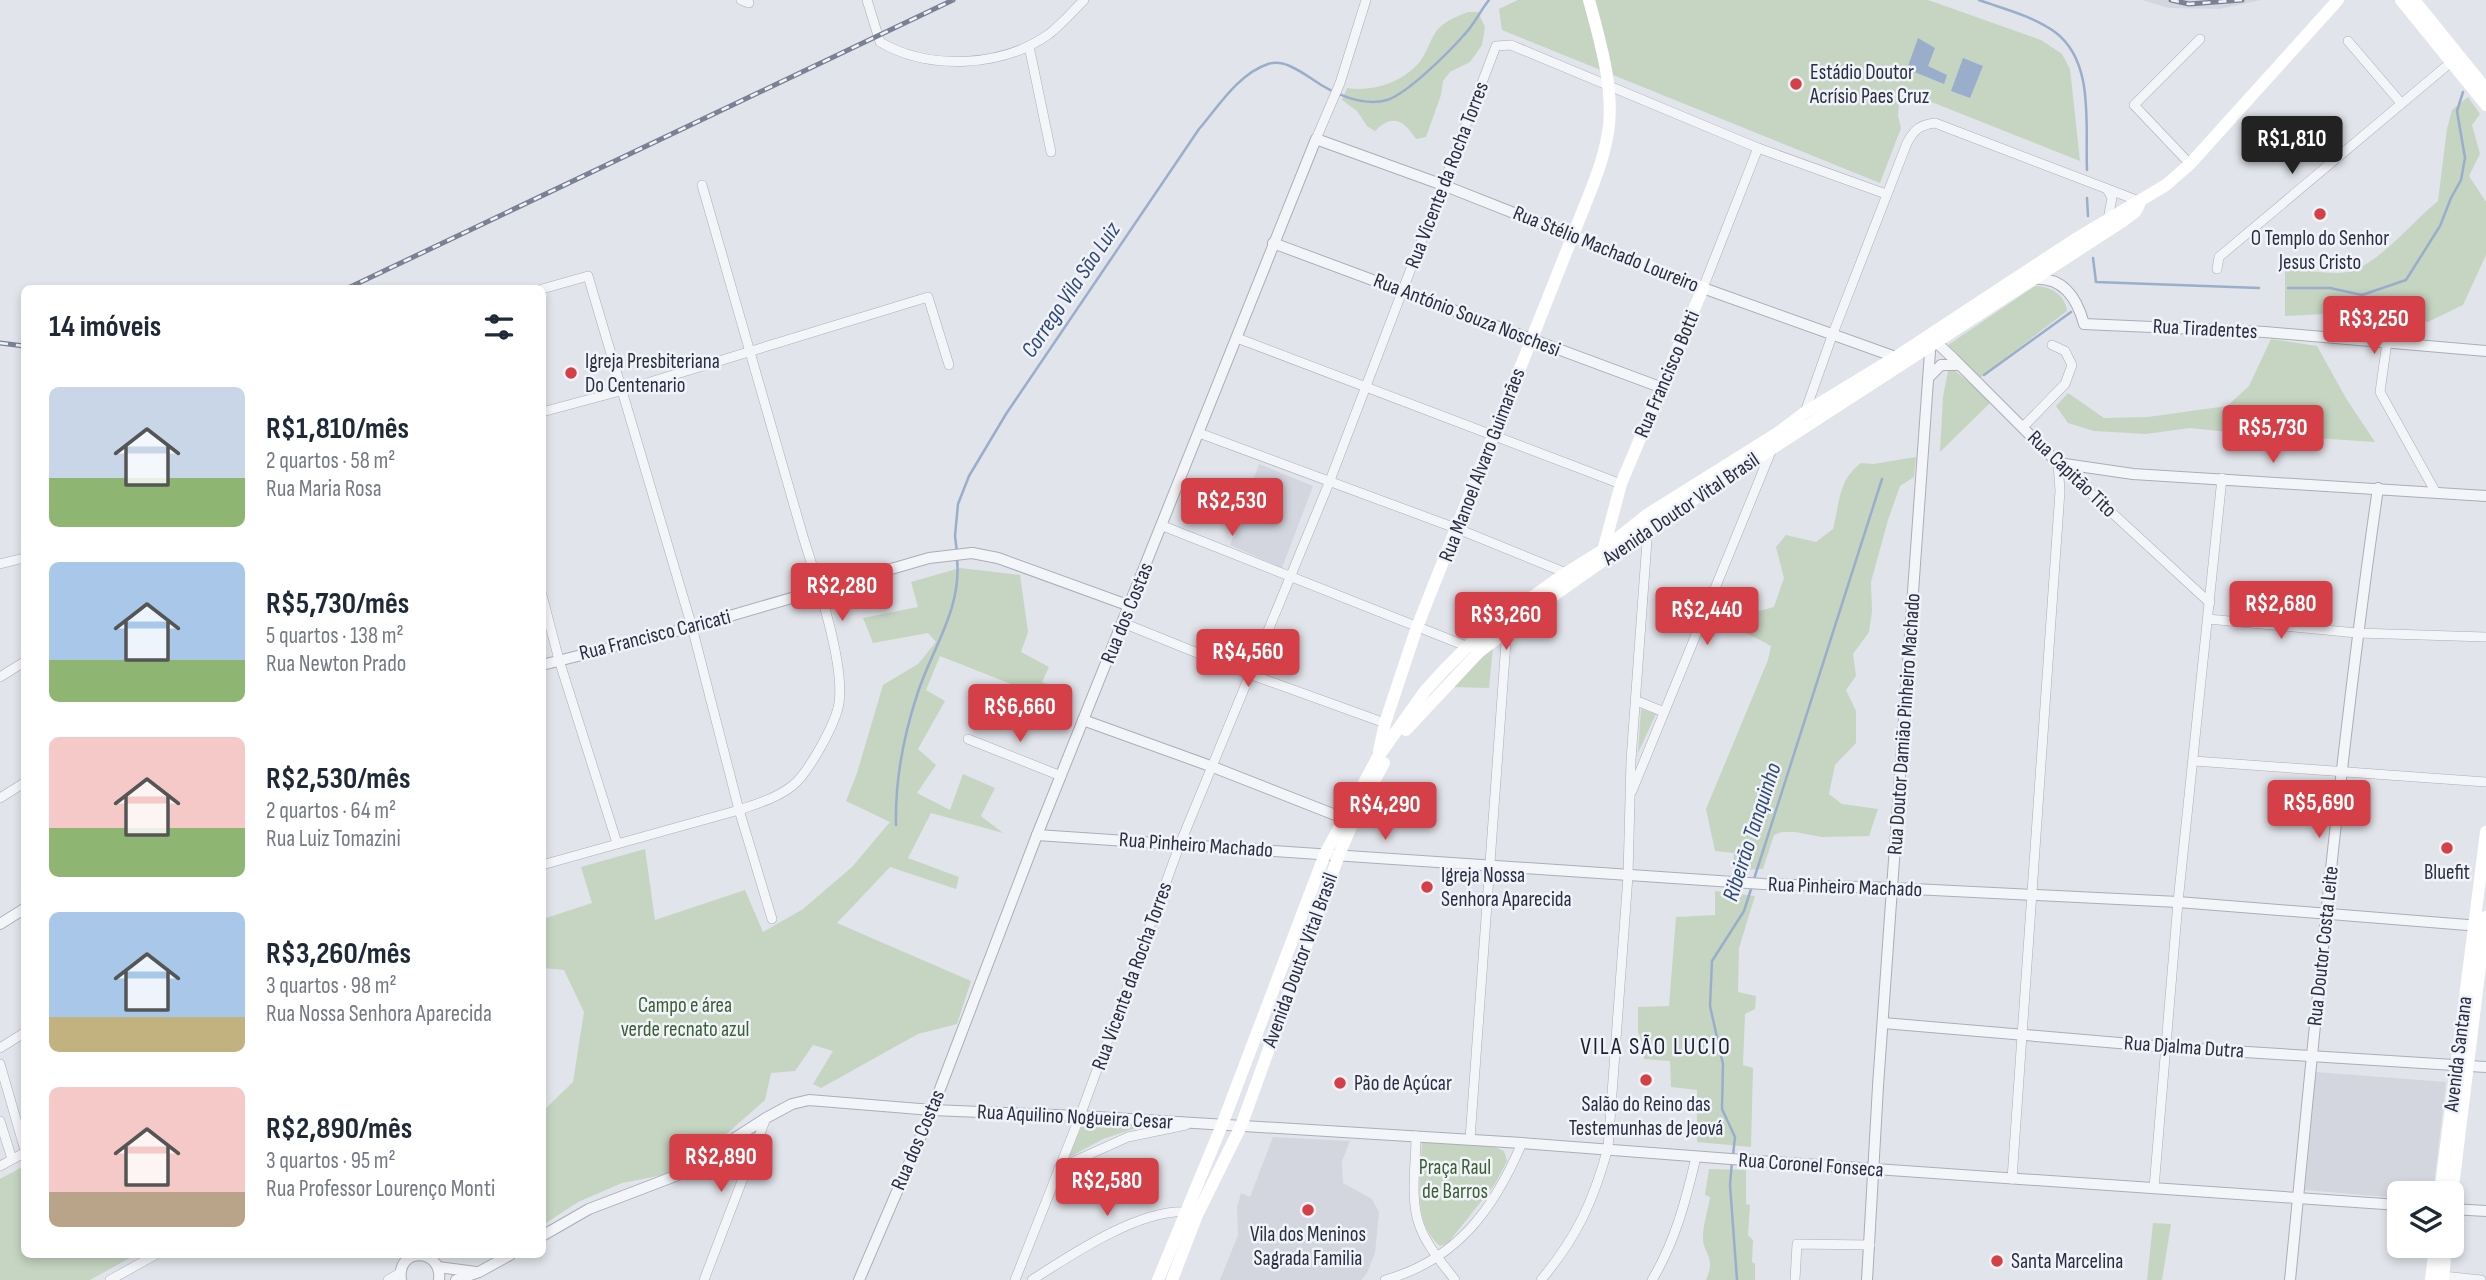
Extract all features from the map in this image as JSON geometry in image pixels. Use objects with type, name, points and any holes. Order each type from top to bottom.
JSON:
[{"type":"main road","name":"Rua Manoel Alvaro Guimarães","points":[[1378,757],[1385,723],[1417,627],[1600,169],[1608,131],[1609,101],[1600,40],[1589,0]]},
{"type":"main road","points":[[2108,223],[2166,185],[2190,164],[2337,0]]},
{"type":"main road","points":[[2401,0],[2486,105]]},
{"type":"main road","points":[[2414,0],[2486,89]]},
{"type":"main road","name":"Avenida Doutor Vital Brasil","points":[[1158,1280],[1191,1213],[1241,1126],[1339,855],[1378,773],[1404,733],[1473,649],[1507,631],[1648,529],[1746,468],[1901,359],[2093,240],[2108,223]]},
{"type":"main road","name":"Avenida Doutor Vital Brasil","points":[[1928,342],[2074,240],[2108,223]]},
{"type":"main road","name":"Rua Stélio Machado Loureiro","points":[[1572,236],[1703,288]]},
{"type":"main road","name":"Rua Francisco Botti","points":[[1600,563],[1621,484],[1703,288]]},
{"type":"main road","name":"Avenida Doutor Vital Brasil","points":[[1172,1280],[1191,1213],[1325,854],[1378,757],[1425,691],[1507,615],[1603,550],[1648,514],[1804,413],[1901,359]]},
{"type":"main road","name":"Avenida Santana","points":[[2442,1181],[2483,924],[2486,832]]},
{"type":"main road","name":"Avenida Santana","points":[[2453,1181],[2462,1065]]},
{"type":"main road","points":[[2436,1258],[2439,1279]]},
{"type":"main road","points":[[2439,1279],[2443,1258]]},
{"type":"street","points":[[868,3],[880,42],[897,51],[936,60],[972,62],[999,58],[1029,46],[1051,33],[1084,0]]},
{"type":"street","name":"Rua dos Costas","points":[[859,1280],[932,1110],[1037,835],[1163,526],[1273,243],[1333,102],[1366,0]]},
{"type":"street","points":[[2190,164],[2134,106],[2200,39]]},
{"type":"street","points":[[2348,41],[2401,103]]},
{"type":"street","name":"Rua Vicente da Rocha Torres","points":[[1015,1280],[1080,1116],[1180,844],[1329,483],[1496,46],[1511,45],[1758,148],[1886,194]]},
{"type":"street","points":[[1029,46],[1051,152]]},
{"type":"street","points":[[2217,269],[2219,257],[2450,63]]},
{"type":"street","points":[[1799,431],[1886,194],[1913,132],[1922,124],[1935,123],[2139,201]]},
{"type":"street","name":"Rua Stélio Machado Loureiro","points":[[1317,139],[1572,236]]},
{"type":"street","name":"Rua Francisco Botti","points":[[1703,288],[1758,148]]},
{"type":"street","points":[[546,864],[739,810],[793,786],[828,733],[839,705],[840,677],[819,591],[702,185]]},
{"type":"street","points":[[2108,189],[2112,198],[2108,223]]},
{"type":"street","name":"Rua António Souza Noschesi","points":[[1273,243],[1660,387]]},
{"type":"street","points":[[546,288],[588,276],[624,390],[692,627],[739,810],[772,919]]},
{"type":"street","name":"Rua Tiradentes","points":[[2033,279],[2055,282],[2070,291],[2080,309],[2084,324],[2265,332],[2486,351]]},
{"type":"street","name":"Rua Stélio Machado Loureiro","points":[[1703,288],[1901,359]]},
{"type":"street","points":[[546,411],[624,390],[928,297],[949,365]]},
{"type":"street","points":[[1237,338],[1621,484]]},
{"type":"street","name":"Rua Capitão Tito","points":[[1928,342],[1959,365],[2058,463],[2210,603]]},
{"type":"street","name":"Rua Doutor Damião Pinheiro Machado","points":[[1867,1280],[1928,378],[1928,342]]},
{"type":"street","points":[[2387,342],[2380,392],[2435,491]]},
{"type":"street","points":[[2023,426],[2065,384],[2072,365],[2065,351],[2052,345]]},
{"type":"street","points":[[1928,378],[1941,365],[1959,365]]},
{"type":"street","points":[[1199,433],[1458,529],[1566,573]]},
{"type":"street","points":[[1630,796],[1772,449]]},
{"type":"street","points":[[1734,460],[1746,468],[1755,487]]},
{"type":"street","points":[[2012,1179],[2060,491],[2058,463],[2133,474],[2486,496]]},
{"type":"street","points":[[2154,1188],[2178,902],[2222,478]]},
{"type":"street","name":"Rua Doutor Costa Leite","points":[[2290,1280],[2341,772],[2378,488]]},
{"type":"street","points":[[1541,1280],[1563,1254],[1581,1223],[1599,1181],[1608,1148],[1628,876],[1631,760],[1648,514]]},
{"type":"street","points":[[1163,526],[1473,649]]},
{"type":"street","name":"Rua Francisco Caricati","points":[[546,664],[692,627],[929,558],[971,553],[998,558],[1130,606]]},
{"type":"street","points":[[0,564],[21,559]]},
{"type":"street","points":[[546,610],[617,843]]},
{"type":"street","points":[[1470,1139],[1507,615]]},
{"type":"street","points":[[2208,619],[2357,633],[2486,637]]},
{"type":"street","points":[[1123,623],[1252,675],[1385,723]]},
{"type":"street","points":[[0,677],[21,664]]},
{"type":"street","points":[[1637,701],[1664,712]]},
{"type":"street","points":[[1083,720],[1343,818]]},
{"type":"street","points":[[968,739],[1061,776]]},
{"type":"street","points":[[1631,760],[1647,755]]},
{"type":"street","points":[[2194,761],[2486,782]]},
{"type":"street","points":[[0,798],[21,785]]},
{"type":"street","name":"Rua Pinheiro Machado","points":[[1037,835],[1489,864],[1628,876],[2178,902],[2483,924]]},
{"type":"street","points":[[0,924],[21,911]]},
{"type":"street","name":"Rua Djalma Dutra","points":[[1883,1023],[2166,1047],[2486,1067]]},
{"type":"street","points":[[0,1048],[21,1035]]},
{"type":"street","points":[[0,1064],[21,1139]]},
{"type":"street","name":"Rua Aquilino Nogueira Cesar","points":[[546,1234],[589,1209],[678,1175],[766,1118],[793,1104],[809,1100],[932,1110],[1223,1125]]},
{"type":"street","points":[[704,1280],[766,1118]]},
{"type":"street","points":[[0,1121],[12,1159]]},
{"type":"street","points":[[1059,1167],[1128,1137],[1189,1124]]},
{"type":"street","name":"Rua Coronel Fonseca","points":[[1223,1125],[1608,1148],[1696,1157],[2387,1204]]},
{"type":"street","points":[[1416,1136],[1416,1212],[1419,1225],[1438,1258],[1455,1280]]},
{"type":"street","points":[[1385,1280],[1403,1275],[1438,1258],[1483,1214],[1498,1192],[1522,1143]]},
{"type":"street","points":[[0,1166],[21,1152]]},
{"type":"street","points":[[1652,1280],[1664,1260],[1682,1214],[1696,1157]]},
{"type":"street","points":[[2464,1210],[2486,1211]]},
{"type":"street","points":[[1032,1280],[1085,1247],[1130,1224],[1191,1213]]},
{"type":"street","points":[[1795,1280],[1797,1244],[1870,1245]]},
{"type":"street","points":[[110,1280],[150,1258]]},
{"type":"street","points":[[456,1280],[479,1272],[505,1258]]},
{"type":"street","points":[[439,1280],[436,1261],[479,1272]]},
{"type":"street","points":[[388,1280],[401,1268]]},
{"type":"street","points":[[2439,1279],[2481,1280]]},
{"type":"shaded area","points":[[2142,0],[2261,0],[2219,9],[2169,8]]},
{"type":"shaded area","points":[[1259,464],[1313,486],[1282,568],[1230,545]]},
{"type":"shaded area","points":[[2316,1072],[2446,1082],[2434,1181],[2387,1181],[2387,1197],[2305,1190]]},
{"type":"shaded area","name":"Vila dos Meninos Sagrada Familia","points":[[1273,1137],[1350,1141],[1342,1161],[1343,1183],[1372,1199],[1379,1212],[1375,1253],[1367,1273],[1361,1280],[1220,1280],[1238,1235],[1237,1208],[1241,1193],[1250,1197]]},
{"type":"green space","points":[[1518,0],[1928,0],[2041,40],[2062,54],[2070,69],[2080,161],[1914,95],[1899,105],[1901,128],[1880,183],[1502,30],[1499,9]]},
{"type":"green space","points":[[1468,12],[1478,12],[1485,27],[1482,45],[1470,62],[1450,72],[1443,81],[1441,95],[1426,137],[1416,139],[1403,124],[1393,121],[1381,125],[1375,131],[1367,126],[1357,111],[1342,100],[1347,88],[1365,89],[1384,85],[1410,72],[1420,61],[1439,28],[1449,20]]},
{"type":"green space","points":[[2468,97],[2480,114],[2472,125],[2480,154],[2469,176],[2486,202],[2486,255],[2463,305],[2428,322],[2345,313],[2285,316],[2285,268],[2330,273],[2355,270],[2388,248],[2438,201],[2452,110]]},
{"type":"green space","points":[[2035,286],[2046,288],[2060,296],[2067,311],[1977,380],[1948,345]]},
{"type":"green space","points":[[2271,339],[2317,346],[2347,400],[2375,442],[2299,437],[2295,419],[2275,419],[2276,437],[2190,428],[2146,434],[2094,431],[2068,423],[2056,406],[2068,393],[2104,418],[2148,417],[2227,406],[2249,386]]},
{"type":"green space","points":[[1949,366],[1992,401],[1940,452],[1943,397]]},
{"type":"green space","points":[[1916,457],[1914,477],[1900,486],[1871,582],[1872,611],[1869,632],[1853,654],[1856,676],[1846,690],[1856,711],[1856,743],[1835,765],[1829,794],[1842,804],[1878,809],[1869,836],[1822,837],[1782,832],[1774,835],[1763,869],[1733,870],[1734,853],[1715,851],[1706,809],[1768,660],[1771,646],[1737,628],[1752,613],[1774,607],[1784,578],[1776,547],[1786,535],[1816,542],[1833,529],[1844,484],[1853,470],[1861,463],[1873,464]]},
{"type":"green space","name":"Campo e área verde recnato azul","points":[[960,568],[1020,575],[1028,632],[1021,652],[1049,667],[1042,682],[1057,689],[1054,701],[940,656],[926,690],[945,701],[918,749],[936,765],[917,793],[950,810],[963,774],[995,788],[981,816],[1003,833],[931,813],[908,858],[959,877],[956,889],[890,867],[837,923],[971,981],[957,1024],[918,1034],[821,1088],[813,1084],[833,1051],[813,1045],[795,1071],[771,1073],[765,1100],[684,1171],[622,1183],[578,1202],[546,1223],[546,1108],[573,1082],[584,1012],[564,970],[546,968],[546,918],[592,903],[581,867],[645,849],[655,920],[745,890],[763,932],[803,909],[852,867],[890,822],[846,801],[883,685],[918,664],[936,642],[928,633],[873,643],[863,618],[918,607],[911,582]]},
{"type":"green space","points":[[1493,647],[1489,688],[1452,687]]},
{"type":"green space","points":[[1641,709],[1656,714],[1638,753],[1638,752]]},
{"type":"green space","points":[[1715,891],[1755,896],[1739,948],[1738,992],[1756,996],[1755,1009],[1745,1014],[1743,1065],[1753,1068],[1751,1147],[1697,1142],[1697,1090],[1671,1087],[1670,1061],[1644,1059],[1638,1032],[1638,1007],[1669,1006],[1676,917],[1715,915]]},
{"type":"green space","points":[[1083,1122],[1137,1123],[1136,1128],[1103,1139],[1069,1157]]},
{"type":"green space","name":"Praça Raul de Barros","points":[[1422,1141],[1490,1145],[1504,1151],[1507,1161],[1495,1184],[1448,1243],[1440,1246],[1431,1236],[1421,1211]]},
{"type":"green space","points":[[21,1168],[21,1258],[130,1258],[90,1280],[0,1280],[0,1179]]},
{"type":"green space","points":[[1709,1169],[1746,1170],[1746,1204],[1750,1205],[1748,1235],[1753,1240],[1755,1280],[1706,1280],[1710,1260],[1703,1237],[1710,1197],[1705,1195]]},
{"type":"green space","points":[[2153,1223],[2171,1224],[2162,1280],[2147,1280]]},
{"type":"water","points":[[1918,38],[1935,48],[1928,66],[1947,75],[1944,84],[1907,69]]},
{"type":"water","points":[[1963,58],[1983,66],[1970,98],[1951,91]]},
{"type":"waterway","name":"Corrego Vila São Luiz","points":[[957,553],[955,536],[958,504],[969,476],[1006,414],[1199,129],[1229,92],[1257,69],[1280,63],[1297,69],[1329,89],[1348,97],[1368,102],[1387,100],[1405,90],[1438,61],[1468,31],[1489,0]]},
{"type":"waterway","name":"Corrego Vila São Luiz","points":[[1979,0],[2037,22],[2055,32],[2068,45],[2077,60],[2085,95],[2087,170]]},
{"type":"waterway","name":"Ribeirão Tanquinho","points":[[2288,288],[2330,288],[2362,295],[2406,280],[2440,226],[2461,180],[2465,158],[2457,111],[2463,92]]},
{"type":"waterway","name":"Corrego Vila São Luiz","points":[[2087,198],[2088,216]]},
{"type":"waterway","name":"Ribeirão Tanquinho","points":[[2093,258],[2096,282],[2259,288]]},
{"type":"waterway","name":"Ribeirão Tanquinho","points":[[1984,375],[2071,312]]},
{"type":"waterway","name":"Ribeirão Tanquinho","points":[[1754,879],[1882,479]]},
{"type":"waterway","name":"Corrego Vila São Luiz","points":[[896,825],[897,792],[905,741],[924,675],[951,611],[957,559]]},
{"type":"waterway","name":"Ribeirão Tanquinho","points":[[1733,1155],[1735,1137],[1722,1109],[1723,1064],[1710,1006],[1712,961],[1744,911],[1752,886]]},
{"type":"waterway","name":"Ribeirão Tanquinho","points":[[1732,1161],[1730,1185],[1737,1280]]},
{"type":"railway","points":[[354,285],[953,0]]},
{"type":"railway","points":[[2171,0],[2189,4],[2242,0]]},
{"type":"railway","points":[[0,343],[21,346]]},
{"type":"place","name":"Estádio Doutor Acrísio Paes Cruz","points":[[1796,84]]},
{"type":"place","name":"O Templo do Senhor Jesus Cristo","points":[[2320,214]]},
{"type":"place","name":"Igreja Presbiteriana Do Centenario","points":[[571,373]]},
{"type":"place","name":"Bluefit","points":[[2447,848]]},
{"type":"place","name":"Igreja Nossa Senhora Aparecida","points":[[1427,887]]},
{"type":"place","name":"Salão do Reino das Testemunhas de Jeová","points":[[1646,1080]]},
{"type":"place","name":"Pão de Açúcar","points":[[1340,1083]]},
{"type":"place","name":"Vila dos Meninos Sagrada Familia","points":[[1308,1210]]},
{"type":"place","name":"Santa Marcelina","points":[[1997,1261]]},
{"type":"district","name":"VILA SÃO LUCIO","points":[[1656,1046]]}]
